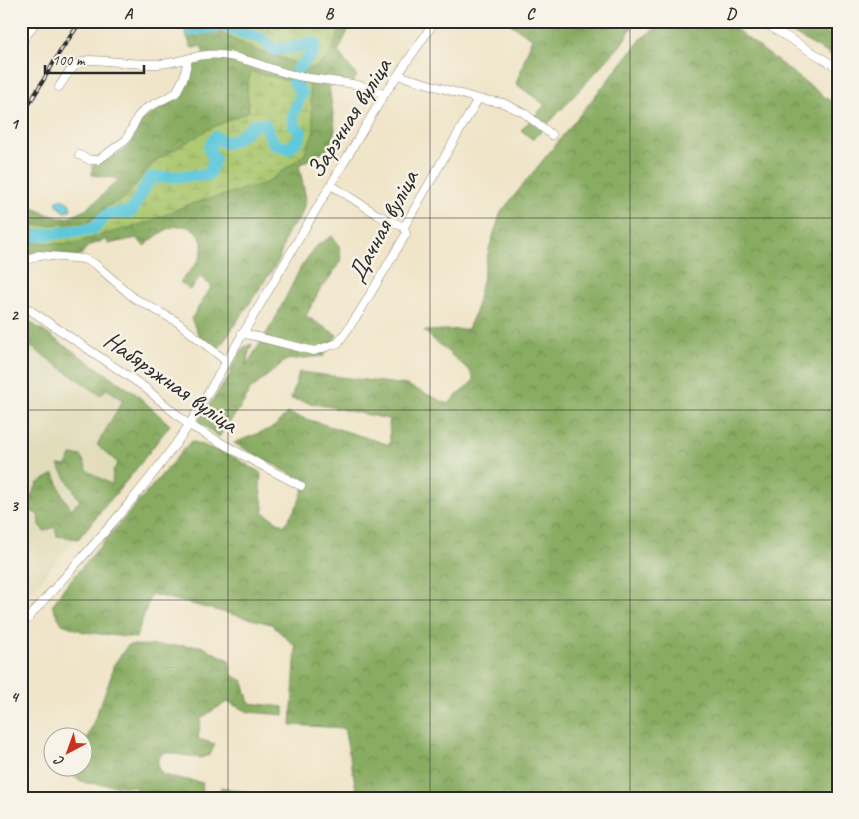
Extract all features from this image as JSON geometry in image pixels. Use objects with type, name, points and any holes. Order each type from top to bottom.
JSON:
[{"type":"street","points":[[21,44],[36,21]]},
{"type":"street","name":"Зарэчная вуліца","points":[[21,626],[136,496],[167,457],[189,425],[384,95],[435,21]]},
{"type":"street","points":[[760,21],[838,68]]},
{"type":"street","points":[[21,25],[30,31]]},
{"type":"street","points":[[59,87],[70,70],[79,62],[88,60],[159,64],[220,54],[241,58],[297,76],[351,84],[371,89],[384,95]]},
{"type":"street","points":[[79,155],[90,160],[98,160],[126,140],[138,116],[145,109],[176,93],[184,77],[188,59]]},
{"type":"street","points":[[398,76],[503,103],[524,113],[552,135]]},
{"type":"street","name":"Дачная вуліца","points":[[242,333],[307,350],[332,346],[341,339],[406,234],[404,227],[478,98]]},
{"type":"street","points":[[330,185],[378,215],[404,227]]},
{"type":"street","name":"Набярэжная вуліца","points":[[21,263],[39,255],[84,259],[95,264],[134,298],[176,321],[226,361]]},
{"type":"street","name":"Набярэжная вуліца","points":[[21,304],[143,386],[189,425],[301,486]]},
{"type":"shaded area","points":[[21,316],[136,394],[170,425],[21,604]]},
{"type":"green space","points":[[181,21],[352,22],[338,52],[357,76],[351,84],[329,85],[335,130],[329,148],[299,165],[306,199],[300,219],[287,232],[279,260],[217,351],[200,337],[191,319],[212,286],[200,277],[190,290],[180,282],[196,264],[202,251],[199,235],[190,228],[178,226],[169,228],[144,246],[137,238],[108,244],[107,239],[88,246],[79,257],[37,251],[21,258],[21,202],[55,217],[65,218],[80,213],[119,179],[92,175],[92,166],[109,159],[130,146],[141,121],[178,97],[192,65],[204,54],[201,46],[191,47]]},
{"type":"green space","points":[[195,21],[276,21],[289,26],[341,27],[330,55],[314,69],[256,50]]},
{"type":"green space","points":[[506,21],[636,21],[620,46],[533,140],[521,130],[545,105],[516,84],[532,38]]},
{"type":"green space","points":[[665,21],[725,21],[838,107],[838,798],[614,798],[584,792],[560,798],[358,798],[344,728],[291,725],[296,647],[271,624],[151,594],[136,638],[84,632],[62,624],[52,606],[64,588],[191,441],[230,455],[261,473],[260,488],[264,513],[284,526],[298,504],[306,482],[234,443],[274,427],[287,413],[390,445],[389,419],[291,399],[299,372],[407,385],[448,404],[474,380],[470,371],[424,331],[468,329],[475,313],[489,249],[501,212],[642,38]]},
{"type":"green space","points":[[771,21],[838,21],[838,59]]},
{"type":"green space","points":[[800,21],[838,21],[838,40],[805,23]]},
{"type":"green space","points":[[251,72],[294,82],[309,83],[314,131],[304,155],[266,183],[187,205],[149,222],[70,244],[30,243],[21,249],[21,226],[89,222],[108,206],[125,198],[154,162],[207,130],[249,111],[247,86]]},
{"type":"green space","points":[[332,236],[339,246],[341,260],[325,285],[321,287],[306,316],[337,335],[324,356],[286,360],[249,391],[244,402],[219,437],[198,421],[230,375],[231,368],[244,347],[252,344],[246,366],[274,321],[301,267],[315,247]]},
{"type":"green space","points":[[21,316],[136,394],[170,425],[78,539],[57,536],[55,527],[44,531],[39,525],[38,514],[24,509],[38,483],[54,474],[63,496],[71,509],[80,501],[58,465],[67,466],[71,455],[81,456],[88,471],[112,485],[113,471],[118,463],[97,445],[123,400],[107,389],[100,395],[31,347],[21,361]]},
{"type":"green space","points":[[128,645],[201,646],[229,660],[231,674],[243,681],[249,703],[284,707],[284,715],[249,712],[227,702],[201,719],[198,739],[215,744],[210,755],[200,758],[164,752],[158,759],[158,768],[163,775],[203,783],[201,798],[149,798],[134,787],[86,783],[72,776],[92,776],[92,726],[111,677],[113,666]]},
{"type":"green space","points":[[221,787],[275,798],[219,798]]},
{"type":"green space","points":[[584,792],[614,798],[560,798]]},
{"type":"water","points":[[62,199],[69,203],[71,208],[69,211],[65,212],[57,205],[56,202]]},
{"type":"waterway","points":[[187,21],[191,30],[223,26],[262,39],[275,50],[315,43],[313,53],[297,69]]},
{"type":"waterway","points":[[21,238],[93,229],[108,214],[131,212],[150,178],[208,175],[215,160],[209,149],[216,137],[226,143],[235,140],[255,124],[265,124],[274,144],[289,149],[300,137],[301,132],[293,125],[293,114],[302,93],[294,82]]},
{"type":"railway","points":[[21,118],[61,50],[81,21]]}]
